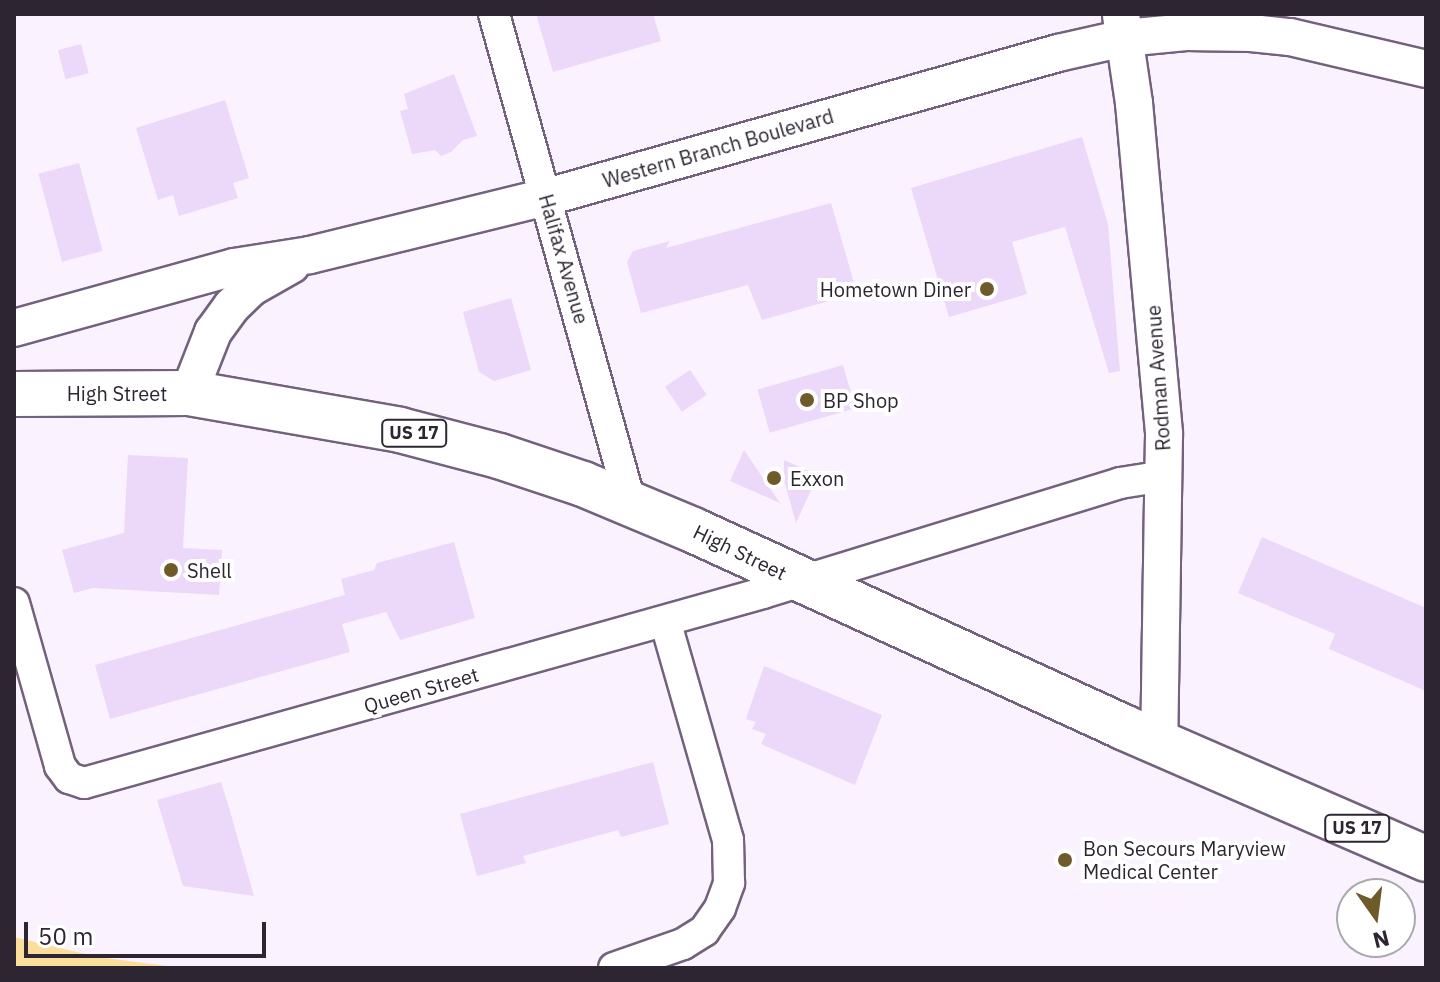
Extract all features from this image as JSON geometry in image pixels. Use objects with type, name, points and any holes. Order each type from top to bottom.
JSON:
[{"type":"main road","name":"High Street","points":[[14,394],[189,393],[400,430],[499,456],[583,484],[693,530],[1159,743],[1426,859]]},
{"type":"street","name":"Halifax Avenue","points":[[494,14],[631,505]]},
{"type":"street","name":"Western Branch Boulevard","points":[[14,328],[234,267],[310,255],[547,197],[1043,57],[1122,26],[1290,37],[1426,69]]},
{"type":"street","name":"Rodman Avenue","points":[[1122,26],[1134,103],[1162,406],[1164,476],[1159,743]]},
{"type":"street","points":[[189,393],[213,332],[232,306],[252,287],[310,255]]},
{"type":"street","name":"Queen Street","points":[[14,603],[60,766],[69,778],[84,783],[801,582],[1120,483],[1164,476]]},
{"type":"street","points":[[614,968],[683,944],[704,931],[724,899],[729,883],[728,840],[665,621]]},
{"type":"shaded area","points":[[14,937],[98,957],[183,968],[14,968]]},
{"type":"building","points":[[536,14],[653,14],[661,41],[553,72]]},
{"type":"building","points":[[81,44],[89,73],[66,79],[58,50]]},
{"type":"building","points":[[454,74],[477,136],[463,140],[451,152],[441,156],[435,150],[412,154],[400,111],[408,109],[404,94]]},
{"type":"building","points":[[225,100],[249,178],[233,183],[238,198],[179,216],[173,195],[158,200],[136,128]]},
{"type":"building","points":[[1082,137],[1108,224],[1120,371],[1109,373],[1065,227],[1012,242],[1027,294],[949,317],[911,188]]},
{"type":"building","points":[[79,163],[103,251],[62,262],[38,174]]},
{"type":"building","points":[[831,203],[857,293],[762,320],[748,285],[641,313],[627,262],[633,251],[670,241],[666,248]]},
{"type":"building","points":[[511,298],[531,370],[494,381],[479,372],[463,312]]},
{"type":"building","name":"BP Shop","points":[[843,365],[855,408],[770,433],[757,390]]},
{"type":"building","points":[[690,370],[707,395],[682,412],[665,387]]},
{"type":"building","points":[[744,450],[780,503],[730,481]]},
{"type":"building","points":[[128,455],[188,458],[183,548],[222,550],[219,595],[93,588],[74,593],[62,550],[124,533]]},
{"type":"building","points":[[784,460],[818,475],[796,523],[784,480]]},
{"type":"building","points":[[1262,537],[1426,608],[1426,691],[1329,649],[1335,634],[1238,593]]},
{"type":"building","points":[[454,542],[475,618],[400,640],[386,612],[342,624],[350,652],[110,719],[95,665],[345,595],[341,579],[374,570],[377,563]]},
{"type":"building","points":[[764,666],[882,715],[855,785],[761,744],[766,734],[752,729],[756,722],[746,719]]},
{"type":"building","points":[[653,762],[669,824],[621,837],[618,830],[523,856],[526,863],[477,876],[460,814]]},
{"type":"building","points":[[221,782],[254,896],[183,886],[157,800]]},
{"type":"place","name":"Hometown Diner","points":[[987,289]]},
{"type":"place","name":"BP Shop","points":[[807,400]]},
{"type":"place","name":"Exxon","points":[[774,478]]},
{"type":"place","name":"Shell","points":[[171,570]]},
{"type":"place","name":"Bon Secours Maryview Medical Center","points":[[1065,860]]}]
